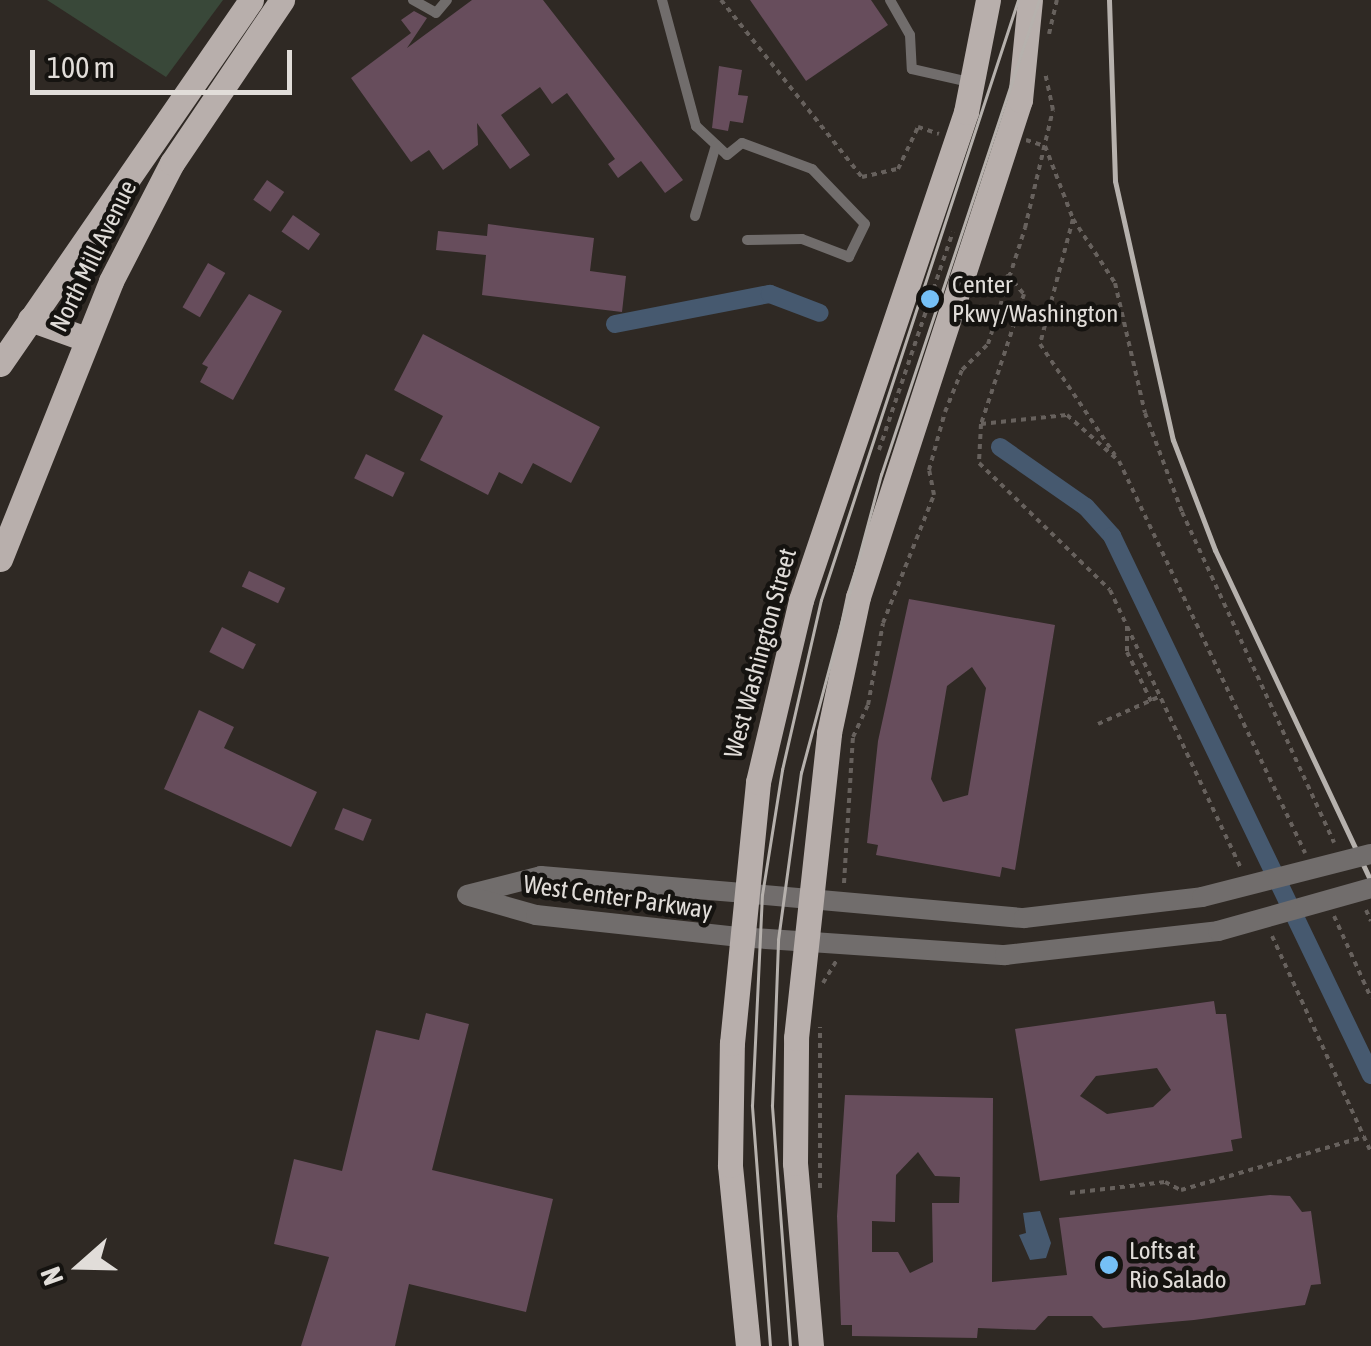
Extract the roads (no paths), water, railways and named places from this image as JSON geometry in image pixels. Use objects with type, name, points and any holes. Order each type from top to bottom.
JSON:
[{"type":"main road","name":"North Mill Avenue","points":[[0,364],[251,0]]},
{"type":"main road","name":"North Mill Avenue","points":[[0,558],[86,338],[172,163],[282,0]]},
{"type":"main road","name":"West Washington Street","points":[[748,1346],[730,1165],[738,937],[770,717],[800,600],[975,83],[988,0]]},
{"type":"main road","points":[[811,1346],[795,1163],[806,900],[858,598],[1010,135],[1028,63],[1030,0]]},
{"type":"main road","points":[[30,320],[86,338]]},
{"type":"street","name":"West Center Parkway","points":[[1367,896],[1218,931],[1039,955],[738,937],[536,915],[467,896],[541,876],[1052,918],[1202,898],[1371,854]]},
{"type":"lane","points":[[413,0],[436,12],[447,0]]},
{"type":"lane","points":[[662,0],[676,74],[696,126],[727,155],[742,143],[812,169],[865,224],[849,257],[802,239],[747,240]]},
{"type":"lane","points":[[890,0],[910,35],[912,69],[975,83]]},
{"type":"lane","points":[[695,216],[716,146]]},
{"type":"water","points":[[1040,1211],[1051,1243],[1046,1258],[1030,1260],[1019,1235],[1026,1233],[1023,1213]]},
{"type":"waterway","points":[[615,324],[770,294],[820,313]]},
{"type":"waterway","points":[[1000,447],[1086,507],[1112,536],[1371,1075]]},
{"type":"tram line","points":[[770,1346],[752,1106],[762,895],[782,770],[821,600],[1018,0]]},
{"type":"tram line","points":[[790,1346],[772,1106],[778,940],[801,773],[881,475],[1039,0]]},
{"type":"railway","points":[[1109,0],[1115,181],[1173,440],[1215,550],[1371,881]]},
{"type":"place","name":"Center Pkwy/Washington","points":[[930,299]]},
{"type":"place","name":"Lofts at Rio Salado","points":[[1109,1265]]}]
